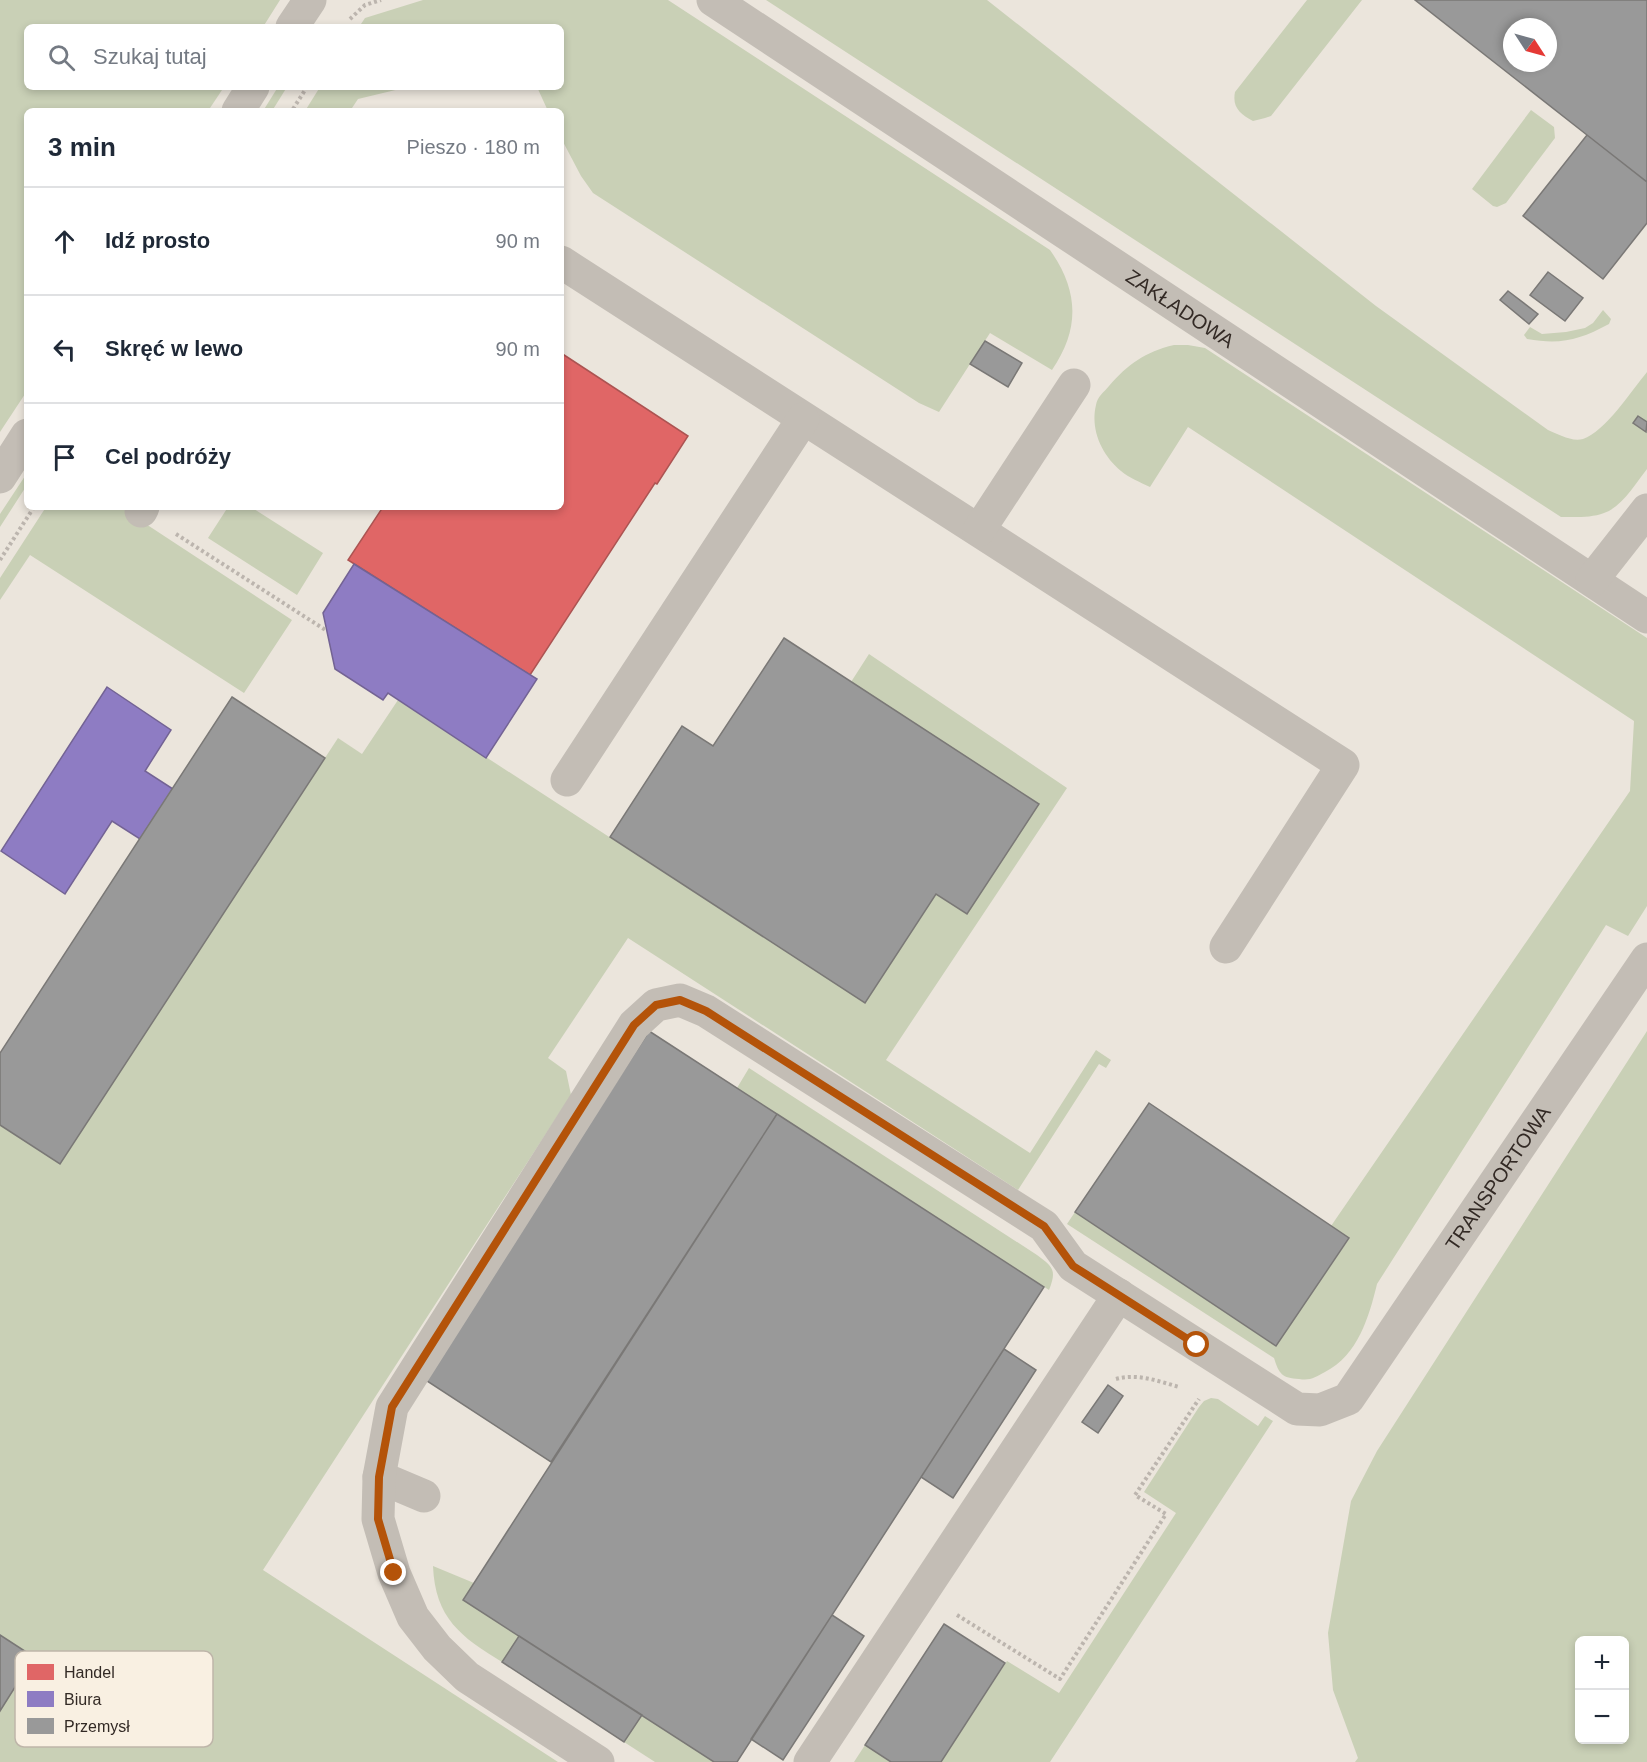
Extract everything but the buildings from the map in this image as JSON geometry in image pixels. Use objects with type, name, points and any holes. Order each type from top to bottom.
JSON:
[{"type":"street","points":[[294,24],[310,0]]},
{"type":"street","name":"ZAKŁADOWA","points":[[713,0],[1647,617]]},
{"type":"street","points":[[240,108],[251,90]]},
{"type":"street","points":[[564,264],[1343,765],[1226,947]]},
{"type":"street","points":[[979,530],[1074,385]]},
{"type":"street","points":[[567,780],[804,419]]},
{"type":"street","points":[[0,477],[24,440]]},
{"type":"street","points":[[1592,580],[1647,510]]},
{"type":"street","name":"TRANSPORTOWA","points":[[1119,1295],[1297,1409],[1320,1410],[1348,1399],[1647,959]]},
{"type":"street","points":[[598,1762],[467,1677],[437,1648],[413,1617],[394,1573],[378,1519],[379,1477],[392,1407],[634,1025],[656,1005],[680,1000],[706,1011],[1044,1226],[1073,1266],[1119,1295],[810,1762]]},
{"type":"street","points":[[379,1477],[424,1496]]},
{"type":"path","points":[[345,24],[365,4],[381,0]]},
{"type":"path","points":[[294,108],[305,90]]},
{"type":"path","points":[[0,560],[32,510]]},
{"type":"path","points":[[144,510],[327,631]]},
{"type":"path","points":[[952,1611],[1060,1679],[1166,1514],[1135,1495],[1195,1402],[1202,1395]]},
{"type":"green space","points":[[0,0],[280,0],[265,24],[24,24],[24,90],[222,90],[210,108],[24,108],[24,396],[0,432]]},
{"type":"green space","points":[[423,0],[668,0],[1050,250],[1060,265],[1071,295],[1071,325],[1068,340],[1061,355],[1052,370],[990,333],[939,412],[919,403],[593,193],[564,144],[564,108],[547,108],[538,90],[564,90],[564,24],[361,24],[365,18]]},
{"type":"green space","points":[[766,0],[987,0],[1376,306],[1548,430],[1574,439],[1583,439],[1591,435],[1609,419],[1647,372],[1647,469],[1628,494],[1611,510],[1594,516],[1561,517]]},
{"type":"green space","points":[[1307,0],[1362,0],[1271,116],[1253,121],[1238,110],[1234,97],[1235,92]]},
{"type":"green space","points":[[276,90],[285,90],[274,108],[265,108]]},
{"type":"green space","points":[[318,90],[396,90],[358,99],[352,108],[307,108]]},
{"type":"green space","points":[[1531,110],[1554,127],[1555,138],[1506,203],[1497,207],[1493,206],[1472,189]]},
{"type":"green space","points":[[1603,310],[1611,319],[1609,324],[1570,340],[1539,341],[1527,339],[1524,335],[1530,327],[1542,334],[1585,328],[1593,323]]},
{"type":"green space","points":[[1174,345],[1205,348],[1647,638],[1647,906],[1628,936],[1606,925],[1377,1284],[1366,1322],[1354,1345],[1336,1365],[1316,1377],[1307,1379],[1285,1376],[1278,1368],[1274,1358],[1067,1224],[1075,1212],[1276,1345],[1349,1239],[1331,1226],[1630,791],[1634,721],[1188,427],[1150,487],[1121,471],[1103,450],[1096,433],[1095,414],[1099,397],[1130,365],[1154,351]]},
{"type":"green space","points":[[24,478],[24,490],[0,527],[0,514]]},
{"type":"green space","points":[[44,510],[125,510],[292,620],[244,693],[30,555],[0,600],[0,578]]},
{"type":"green space","points":[[226,510],[256,510],[323,553],[297,595],[208,538]]},
{"type":"green space","points":[[869,654],[1067,788],[886,1060],[1030,1153],[1096,1050],[1111,1060],[1106,1068],[1099,1064],[1018,1190],[628,938],[548,1058],[566,1071],[571,1095],[263,1570],[558,1762],[0,1762],[0,1711],[15,1688],[15,1747],[213,1747],[213,1651],[23,1651],[0,1636],[0,1125],[60,1164],[338,738],[362,754],[398,700],[865,1003],[936,894],[967,914],[1039,804],[851,682]]},
{"type":"green space","points":[[1647,1031],[1647,1762],[1355,1762],[1358,1758],[1333,1690],[1328,1633],[1351,1501],[1377,1451]]},
{"type":"green space","points":[[749,1068],[1037,1255],[1052,1270],[1053,1278],[1049,1290],[737,1088]]},
{"type":"green space","points":[[1211,1398],[1218,1399],[1258,1426],[1265,1416],[1273,1421],[1050,1762],[941,1762],[1007,1661],[1059,1693],[1176,1513],[1144,1492],[1199,1407]]},
{"type":"green space","points":[[433,1566],[474,1583],[463,1600],[519,1636],[502,1662],[474,1644],[445,1613],[435,1584]]},
{"type":"green space","points":[[642,1715],[714,1762],[655,1762],[624,1742]]},
{"type":"green space","points":[[865,1745],[891,1762],[854,1762]]},
{"type":"route","points":[[394,1573],[378,1519],[379,1477],[392,1407],[634,1025],[656,1005],[680,1000],[706,1011],[1044,1226],[1073,1266],[1197,1345]]}]
